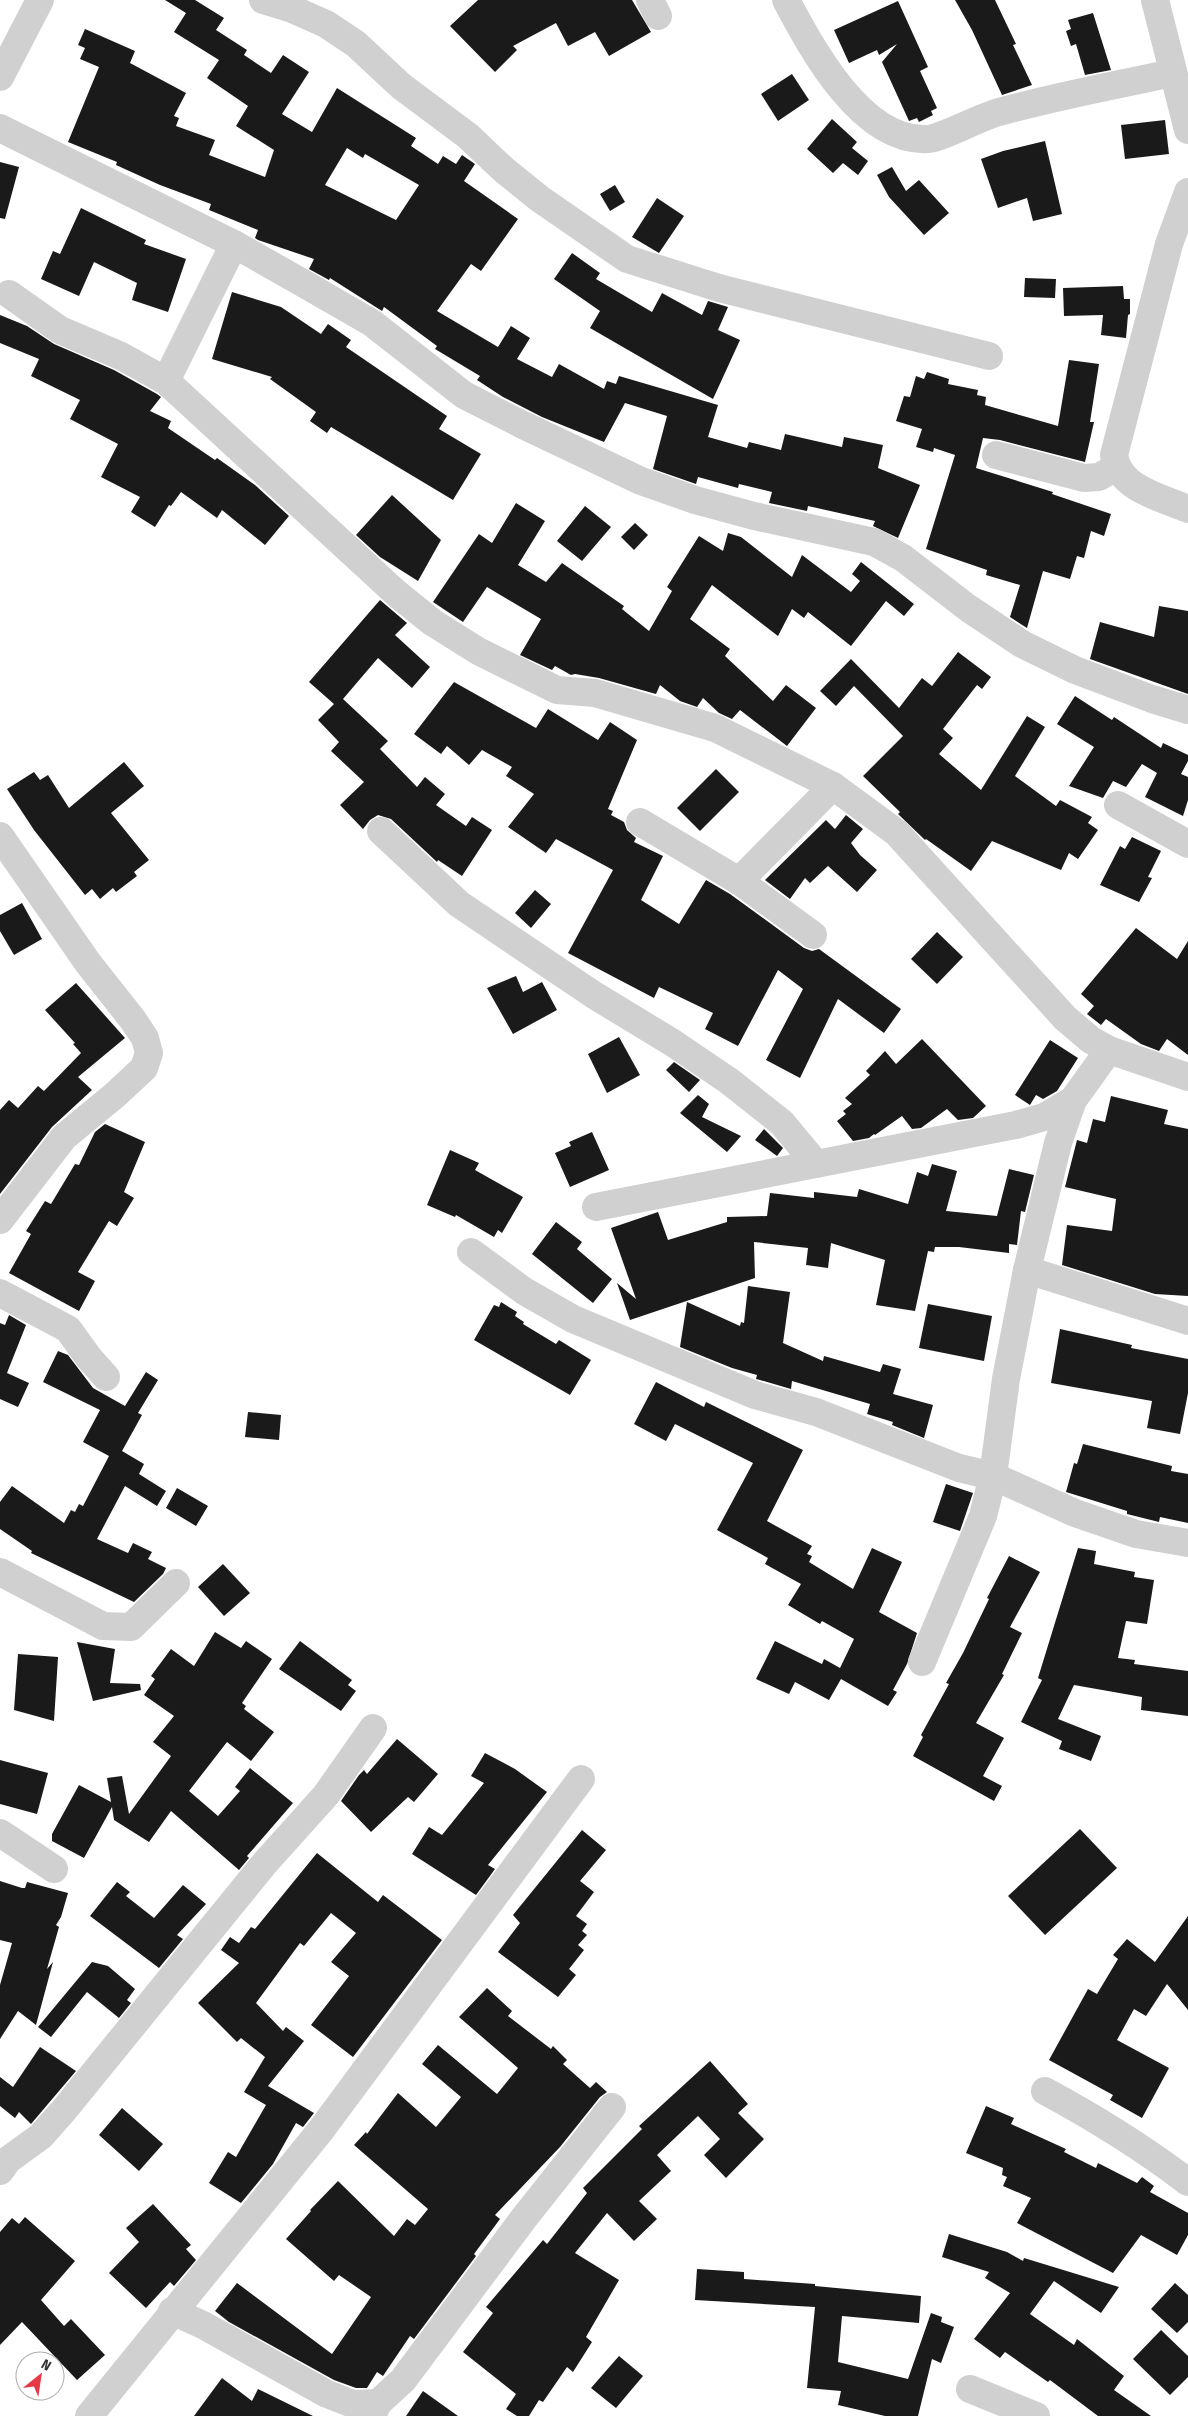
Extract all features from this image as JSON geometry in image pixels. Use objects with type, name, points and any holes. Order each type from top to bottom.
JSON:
[{"type":"street","points":[[0,77],[40,0]]},
{"type":"street","points":[[263,0],[292,9],[326,24],[356,44],[401,86],[468,136],[504,170],[540,199],[627,259],[719,288],[989,356]]},
{"type":"street","points":[[786,0],[830,75],[864,112],[888,130],[906,138],[930,139],[984,116],[1054,97],[1173,73]]},
{"type":"street","points":[[1155,0],[1188,130]]},
{"type":"street","points":[[0,128],[234,244],[372,323],[464,394],[523,425],[641,481],[695,500],[754,516],[874,542],[903,558],[968,608],[1022,644],[1075,670],[1152,699],[1188,710]]},
{"type":"street","points":[[1188,192],[1169,244],[1114,455],[1116,467],[1126,481],[1188,509]]},
{"type":"street","points":[[166,381],[234,244]]},
{"type":"street","points":[[9,294],[60,330],[121,356],[166,381],[396,593],[432,622],[478,652],[557,690],[595,693],[715,728],[833,786],[897,833],[1066,1018],[1091,1040],[1109,1050],[1188,1076]]},
{"type":"street","points":[[996,455],[1084,478],[1099,477],[1116,467]]},
{"type":"street","points":[[739,881],[833,786]]},
{"type":"street","points":[[1118,806],[1188,844]]},
{"type":"street","points":[[640,822],[739,881],[813,935]]},
{"type":"street","points":[[381,832],[459,904],[594,995],[729,1080],[782,1123],[816,1164]]},
{"type":"street","points":[[0,836],[88,963],[133,1020],[145,1038],[149,1053],[144,1068],[115,1095],[64,1137],[0,1220]]},
{"type":"street","points":[[922,1662],[983,1516],[992,1476],[1006,1379],[1027,1270],[1058,1142],[1074,1100],[1109,1050]]},
{"type":"street","points":[[596,1207],[1016,1124],[1044,1117],[1074,1100]]},
{"type":"street","points":[[471,1252],[524,1291],[573,1319],[755,1395],[816,1412],[959,1468],[992,1476],[1075,1513],[1136,1534],[1188,1543]]},
{"type":"street","points":[[1027,1270],[1188,1321]]},
{"type":"street","points":[[0,1293],[68,1329],[89,1358],[106,1376]]},
{"type":"street","points":[[0,1572],[103,1626],[131,1627],[176,1583]]},
{"type":"street","points":[[3,2159],[41,2136],[64,2110],[264,1864],[326,1795],[373,1728]]},
{"type":"street","points":[[89,2416],[172,2311],[321,2130],[581,1778]]},
{"type":"street","points":[[0,1833],[54,1869]]},
{"type":"street","points":[[1045,2091],[1104,2123],[1188,2182]]},
{"type":"street","points":[[172,2311],[204,2326],[327,2394],[353,2404],[375,2409],[403,2380],[524,2218],[612,2107]]},
{"type":"street","points":[[970,2389],[1036,2416]]},
{"type":"building","points":[[165,0],[195,0],[224,18],[216,30],[247,50],[244,55],[271,73],[283,55],[309,72],[282,114],[312,132],[337,88],[416,138],[411,146],[438,164],[443,156],[456,164],[462,155],[475,164],[464,181],[518,219],[481,271],[471,264],[437,311],[498,347],[511,326],[530,338],[517,359],[552,377],[559,364],[604,389],[607,381],[616,384],[619,376],[718,405],[708,437],[747,448],[749,442],[781,450],[785,434],[842,447],[844,437],[883,445],[878,468],[920,485],[898,538],[873,526],[875,521],[808,506],[807,511],[769,503],[772,492],[739,484],[738,488],[698,477],[696,484],[653,469],[667,416],[625,403],[604,442],[542,417],[503,397],[477,380],[480,376],[435,349],[437,346],[384,307],[382,311],[330,278],[329,280],[309,269],[314,259],[258,240],[255,238],[258,230],[209,210],[211,204],[160,185],[116,165],[117,162],[68,142],[99,67],[80,59],[85,48],[78,45],[85,29],[135,51],[130,63],[186,93],[174,116],[179,118],[176,126],[215,140],[209,155],[265,177],[274,150],[236,126],[248,106],[207,78],[219,60],[174,32],[186,13]],"holes":[[[347,148],[363,158],[365,154],[419,185],[396,220],[325,185]]]},
{"type":"building","points":[[478,0],[632,0],[651,32],[609,56],[595,32],[568,46],[556,23],[513,46],[517,50],[495,72],[450,26]]},
{"type":"building","points":[[955,0],[995,0],[1016,44],[1013,45],[1032,85],[1002,95],[972,30]]},
{"type":"building","points":[[898,1],[928,67],[920,71],[937,108],[931,111],[933,115],[919,122],[917,118],[909,121],[882,62],[897,44],[879,55],[877,50],[849,63],[834,30]]},
{"type":"building","points":[[1093,13],[1111,70],[1085,75],[1076,44],[1071,46],[1066,31],[1071,29],[1068,20]]},
{"type":"building","points":[[792,74],[809,100],[778,121],[761,94]]},
{"type":"building","points":[[832,119],[857,142],[852,148],[868,161],[858,175],[843,163],[833,173],[807,149]]},
{"type":"building","points":[[1165,120],[1169,154],[1125,159],[1121,125]]},
{"type":"building","points":[[1045,141],[1062,214],[1033,221],[1027,198],[998,208],[981,159],[1003,151]]},
{"type":"building","points":[[0,162],[19,167],[5,219],[0,218]]},
{"type":"building","points":[[892,167],[906,191],[919,180],[949,213],[924,235],[889,197],[877,175]]},
{"type":"building","points":[[615,185],[625,202],[610,211],[600,194]]},
{"type":"building","points":[[657,198],[684,216],[659,253],[632,237]]},
{"type":"building","points":[[81,208],[146,240],[144,244],[186,259],[168,312],[132,300],[137,283],[94,262],[79,296],[41,279],[53,251],[60,254]]},
{"type":"building","points":[[572,253],[600,273],[596,279],[652,312],[662,293],[702,315],[708,301],[728,307],[718,330],[740,340],[713,399],[590,328],[600,311],[554,279]]},
{"type":"building","points":[[1025,278],[1056,279],[1055,298],[1024,297]]},
{"type":"building","points":[[1123,286],[1124,299],[1130,299],[1130,314],[1128,315],[1126,338],[1101,335],[1103,315],[1064,316],[1063,288]]},
{"type":"building","points":[[232,292],[281,307],[321,334],[328,324],[351,340],[346,347],[447,416],[439,429],[481,454],[453,500],[331,427],[327,433],[310,421],[316,412],[270,379],[272,377],[212,359]]},
{"type":"building","points":[[0,315],[27,326],[54,344],[114,370],[157,394],[161,397],[150,411],[171,421],[168,428],[215,460],[217,458],[255,485],[289,516],[265,545],[222,510],[217,518],[181,492],[171,506],[169,505],[155,527],[131,512],[140,497],[101,477],[118,444],[70,419],[80,400],[31,376],[39,359],[0,343]]},
{"type":"building","points":[[1069,360],[1099,364],[1090,422],[1094,422],[1085,462],[1000,440],[983,438],[976,468],[1053,492],[1052,494],[1111,514],[1104,536],[1091,531],[1084,558],[1077,556],[1070,579],[1043,571],[1027,628],[1010,617],[1020,585],[986,575],[987,570],[926,549],[955,455],[934,448],[933,452],[916,447],[922,429],[896,421],[904,396],[910,397],[916,376],[924,379],[927,372],[949,379],[948,384],[978,390],[977,395],[986,397],[985,405],[1058,426]]},
{"type":"building","points":[[392,495],[441,540],[418,581],[380,557],[356,535]]},
{"type":"building","points":[[516,503],[545,521],[518,565],[546,582],[562,563],[624,606],[622,609],[649,631],[672,591],[667,587],[699,536],[723,551],[728,533],[741,537],[792,577],[802,555],[851,592],[860,581],[852,574],[861,562],[914,604],[904,616],[886,601],[851,646],[808,612],[804,618],[792,609],[778,636],[712,585],[690,619],[730,649],[725,656],[773,701],[786,685],[816,708],[787,746],[740,710],[732,719],[719,713],[703,698],[697,707],[680,701],[660,685],[656,694],[599,678],[571,675],[555,666],[552,670],[520,655],[541,619],[487,587],[463,622],[433,602],[479,534],[492,543]]},
{"type":"building","points":[[585,506],[611,527],[582,561],[557,541]]},
{"type":"building","points":[[635,523],[648,535],[634,550],[621,537]]},
{"type":"building","points":[[380,600],[407,623],[395,635],[430,667],[412,688],[378,658],[343,699],[388,741],[380,749],[417,787],[425,777],[445,794],[436,805],[466,826],[472,817],[492,830],[462,876],[438,860],[437,862],[391,819],[378,815],[370,820],[363,829],[340,805],[364,782],[331,751],[339,742],[318,720],[334,704],[309,682]]},
{"type":"building","points":[[1159,606],[1188,611],[1188,694],[1090,659],[1100,622],[1154,637]]},
{"type":"building","points":[[958,652],[991,677],[982,689],[977,685],[943,729],[953,738],[939,754],[981,790],[1027,716],[1045,727],[1015,776],[1056,806],[1060,800],[1092,817],[1088,823],[1098,830],[1078,859],[1069,853],[1061,870],[992,841],[971,871],[925,840],[898,814],[900,812],[863,776],[903,736],[854,686],[836,706],[820,691],[851,659],[899,708],[922,678],[932,686]]},
{"type":"building","points":[[454,682],[536,728],[548,709],[598,740],[610,722],[637,740],[608,809],[613,811],[611,815],[624,822],[627,830],[636,838],[634,842],[663,856],[641,900],[679,924],[706,880],[730,894],[804,948],[812,951],[819,949],[901,1009],[884,1033],[838,999],[800,1078],[766,1060],[803,989],[778,970],[738,1046],[705,1029],[713,1013],[659,987],[654,998],[568,953],[613,870],[556,839],[546,853],[508,827],[534,794],[506,776],[512,767],[482,750],[469,765],[447,746],[441,754],[414,734]]},
{"type":"building","points":[[1075,696],[1112,720],[1114,717],[1161,748],[1163,743],[1188,755],[1188,761],[1181,774],[1188,777],[1188,800],[1183,816],[1145,797],[1157,773],[1142,764],[1126,787],[1113,781],[1103,798],[1069,786],[1094,747],[1057,724]]},
{"type":"building","points":[[124,762],[144,786],[111,813],[149,860],[134,872],[137,876],[116,892],[113,888],[100,899],[92,889],[85,895],[34,830],[7,789],[34,772],[40,780],[48,775],[69,808]]},
{"type":"building","points":[[716,769],[739,792],[700,831],[677,808]]},
{"type":"building","points":[[846,815],[863,829],[851,843],[860,855],[877,870],[857,892],[828,866],[810,883],[805,878],[790,899],[765,880],[826,820],[835,829]]},
{"type":"building","points":[[1132,837],[1161,851],[1148,877],[1152,878],[1139,902],[1100,885],[1120,846],[1125,849]]},
{"type":"building","points":[[535,890],[551,904],[531,928],[515,913]]},
{"type":"building","points":[[22,903],[42,939],[14,955],[0,931],[0,915]]},
{"type":"building","points":[[1136,928],[1177,959],[1188,941],[1188,1055],[1167,1039],[1159,1051],[1141,1044],[1106,1019],[1101,1025],[1087,1014],[1094,1006],[1081,994]]},
{"type":"building","points":[[937,932],[963,957],[937,984],[911,959]]},
{"type":"building","points":[[516,976],[523,992],[542,982],[557,1010],[513,1034],[487,988]]},
{"type":"building","points":[[76,983],[125,1038],[78,1077],[92,1090],[52,1127],[0,1194],[0,1110],[9,1100],[18,1108],[38,1086],[44,1091],[81,1053],[73,1044],[75,1043],[45,1010]]},
{"type":"building","points":[[619,1037],[640,1075],[607,1093],[588,1054]]},
{"type":"building","points":[[922,1039],[986,1106],[973,1118],[958,1120],[947,1109],[921,1128],[912,1129],[902,1116],[875,1135],[853,1141],[837,1121],[846,1114],[843,1111],[852,1104],[845,1098],[870,1075],[866,1071],[885,1051],[896,1064]]},
{"type":"building","points":[[1050,1040],[1078,1058],[1057,1091],[1043,1099],[1036,1095],[1030,1105],[1015,1095]]},
{"type":"building","points":[[674,1062],[700,1080],[689,1092],[666,1070]]},
{"type":"building","points":[[698,1095],[709,1104],[702,1117],[741,1136],[727,1152],[680,1113]]},
{"type":"building","points":[[1111,1096],[1168,1110],[1164,1124],[1188,1129],[1188,1296],[1155,1294],[1062,1265],[1067,1225],[1112,1231],[1116,1199],[1065,1187],[1077,1140],[1087,1143],[1093,1119],[1105,1122]]},
{"type":"building","points":[[105,1124],[145,1142],[124,1192],[134,1198],[117,1226],[109,1221],[78,1272],[95,1281],[79,1311],[9,1273],[31,1234],[26,1231],[45,1201],[51,1204],[75,1164],[79,1165],[95,1132]]},
{"type":"building","points":[[764,1129],[783,1148],[777,1156],[755,1140]]},
{"type":"building","points":[[592,1132],[609,1170],[570,1187],[555,1153],[571,1146],[569,1142]]},
{"type":"building","points":[[450,1150],[479,1163],[475,1170],[523,1197],[502,1233],[498,1230],[494,1237],[456,1215],[455,1217],[427,1205]]},
{"type":"building","points":[[932,1164],[957,1171],[946,1211],[997,1216],[1009,1169],[1034,1175],[1025,1212],[1021,1211],[1017,1245],[1009,1244],[1009,1253],[959,1247],[935,1247],[934,1252],[928,1251],[915,1311],[876,1305],[885,1260],[831,1243],[828,1268],[806,1265],[808,1248],[754,1242],[755,1278],[630,1320],[617,1283],[636,1299],[611,1228],[658,1212],[668,1240],[727,1222],[727,1217],[767,1216],[770,1193],[814,1198],[814,1192],[857,1197],[859,1189],[908,1204],[917,1172],[928,1176]]},
{"type":"building","points":[[556,1222],[582,1242],[577,1249],[612,1279],[593,1303],[532,1254]]},
{"type":"building","points":[[748,1286],[790,1292],[783,1343],[823,1361],[824,1356],[880,1372],[883,1364],[901,1369],[893,1394],[933,1405],[924,1438],[892,1425],[893,1422],[867,1414],[870,1404],[792,1381],[791,1389],[756,1379],[757,1375],[732,1368],[680,1347],[687,1302],[740,1326],[741,1322],[744,1323]]},
{"type":"building","points":[[501,1302],[517,1312],[515,1316],[524,1322],[523,1324],[556,1344],[559,1340],[591,1360],[570,1395],[474,1340],[494,1305],[499,1307]]},
{"type":"building","points":[[928,1304],[992,1316],[984,1361],[919,1348]]},
{"type":"building","points":[[9,1315],[26,1325],[7,1373],[29,1383],[18,1407],[0,1399],[0,1323],[5,1325]]},
{"type":"building","points":[[1060,1329],[1132,1345],[1131,1348],[1188,1359],[1188,1393],[1180,1434],[1147,1428],[1152,1401],[1051,1383]]},
{"type":"building","points":[[58,1351],[68,1355],[93,1388],[125,1406],[146,1372],[158,1380],[138,1413],[142,1415],[122,1451],[144,1464],[139,1474],[166,1491],[157,1506],[125,1486],[97,1539],[128,1553],[133,1543],[152,1552],[148,1559],[166,1568],[163,1574],[134,1602],[31,1553],[32,1551],[0,1529],[0,1502],[12,1486],[64,1523],[71,1510],[75,1512],[79,1504],[83,1506],[109,1456],[83,1442],[100,1410],[43,1382]]},
{"type":"building","points":[[656,1382],[704,1407],[706,1402],[803,1450],[767,1521],[812,1546],[807,1554],[812,1556],[809,1562],[853,1589],[872,1548],[902,1562],[879,1612],[917,1633],[907,1664],[893,1690],[897,1692],[888,1706],[841,1679],[829,1700],[795,1682],[789,1694],[756,1679],[775,1641],[822,1664],[824,1659],[840,1668],[854,1639],[822,1621],[820,1624],[788,1605],[801,1584],[765,1564],[768,1558],[717,1530],[753,1463],[675,1424],[666,1441],[634,1424]]},
{"type":"building","points":[[248,1412],[281,1415],[279,1440],[245,1437]]},
{"type":"building","points":[[1083,1444],[1172,1466],[1171,1471],[1188,1474],[1188,1523],[1160,1517],[1159,1522],[1127,1514],[1127,1511],[1066,1492],[1074,1463],[1077,1464]]},
{"type":"building","points":[[946,1484],[973,1493],[960,1531],[933,1522]]},
{"type":"building","points":[[177,1488],[208,1506],[196,1526],[166,1508]]},
{"type":"building","points":[[1078,1548],[1096,1551],[1094,1564],[1135,1572],[1134,1577],[1154,1580],[1147,1624],[1126,1621],[1118,1658],[1135,1660],[1134,1664],[1188,1671],[1188,1716],[1141,1710],[1142,1697],[1074,1685],[1058,1719],[1101,1736],[1091,1761],[1059,1749],[1062,1741],[1021,1722],[1042,1680],[1038,1678]]},
{"type":"building","points":[[1009,1556],[1040,1572],[1010,1627],[1022,1633],[1002,1674],[1004,1675],[976,1723],[1004,1738],[983,1776],[1002,1786],[994,1801],[913,1756],[923,1737],[921,1735],[949,1684],[946,1683],[963,1653],[989,1599],[987,1598]]},
{"type":"building","points":[[223,1564],[250,1593],[224,1616],[198,1587]]},
{"type":"building","points":[[215,1632],[241,1648],[246,1641],[272,1659],[242,1703],[246,1706],[244,1709],[274,1732],[251,1761],[227,1742],[189,1791],[218,1816],[240,1791],[235,1787],[250,1768],[293,1803],[247,1856],[249,1858],[239,1870],[171,1811],[149,1842],[114,1820],[112,1807],[84,1858],[52,1841],[52,1834],[79,1785],[111,1802],[107,1778],[122,1776],[129,1814],[171,1756],[153,1742],[174,1716],[144,1695],[155,1679],[151,1676],[171,1649],[194,1666]]},
{"type":"building","points":[[300,1641],[352,1680],[348,1685],[356,1691],[341,1711],[279,1669]]},
{"type":"building","points":[[77,1642],[115,1649],[110,1683],[140,1684],[141,1690],[93,1701]]},
{"type":"building","points":[[18,1654],[58,1657],[54,1721],[14,1710]]},
{"type":"building","points":[[397,1739],[438,1774],[414,1802],[408,1797],[371,1832],[341,1801],[359,1775],[364,1770],[367,1774]]},
{"type":"building","points":[[485,1753],[515,1769],[547,1792],[488,1865],[495,1869],[476,1895],[412,1854],[429,1827],[442,1835],[484,1783],[471,1776]]},
{"type":"building","points":[[0,1760],[48,1773],[37,1814],[0,1804]]},
{"type":"building","points":[[1080,1829],[1117,1868],[1045,1935],[1008,1896]]},
{"type":"building","points":[[582,1830],[606,1850],[580,1881],[594,1892],[576,1916],[587,1924],[582,1931],[587,1935],[578,1945],[584,1950],[569,1969],[576,1975],[558,1997],[498,1952],[520,1923],[513,1915]]},
{"type":"building","points":[[317,1853],[378,1902],[383,1895],[442,1940],[353,2057],[311,2025],[349,1976],[331,1962],[356,1933],[331,1913],[304,1946],[300,1943],[256,2003],[283,2031],[286,2027],[304,2041],[268,2086],[314,2113],[303,2127],[296,2123],[273,2164],[241,2203],[209,2183],[228,2152],[236,2157],[266,2105],[244,2092],[265,2057],[241,2038],[237,2042],[198,2003],[239,1963],[221,1950],[230,1937],[239,1943],[251,1927],[255,1929]]},
{"type":"building","points":[[0,1881],[22,1888],[25,1888],[27,1882],[68,1893],[61,1917],[56,1925],[59,1927],[47,1969],[53,1962],[36,2025],[18,2011],[0,2039],[0,1985],[12,1943],[0,1940]]},
{"type":"building","points":[[117,1882],[130,1892],[126,1896],[154,1918],[183,1885],[206,1904],[177,1935],[183,1939],[159,1968],[90,1916]]},
{"type":"building","points":[[1188,1916],[1188,2010],[1167,1984],[1146,2016],[1134,2009],[1117,2040],[1169,2068],[1142,2118],[1110,2100],[1113,2095],[1049,2060],[1088,1989],[1097,1994],[1118,1959],[1113,1955],[1127,1939],[1155,1962]]},
{"type":"building","points":[[92,1962],[108,1966],[135,1989],[127,2000],[131,2003],[119,2018],[87,1992],[51,2037],[38,2027]]},
{"type":"building","points":[[487,1988],[512,2011],[508,2016],[551,2049],[553,2046],[567,2060],[563,2064],[590,2088],[596,2082],[607,2092],[600,2097],[560,2147],[495,2215],[500,2219],[474,2254],[476,2256],[414,2339],[410,2336],[383,2376],[377,2372],[367,2388],[356,2388],[334,2380],[229,2322],[215,2311],[237,2283],[332,2354],[371,2297],[339,2275],[334,2281],[286,2239],[338,2181],[394,2236],[407,2219],[415,2225],[428,2209],[354,2145],[366,2132],[367,2134],[398,2093],[436,2127],[461,2097],[422,2064],[438,2045],[497,2094],[518,2068],[459,2017]]},
{"type":"building","points":[[40,2047],[76,2071],[31,2124],[19,2112],[15,2118],[0,2106],[0,2077],[13,2087]]},
{"type":"building","points":[[710,2061],[748,2104],[738,2113],[764,2139],[726,2178],[704,2155],[720,2139],[698,2116],[657,2155],[671,2171],[639,2201],[657,2219],[634,2241],[607,2213],[575,2253],[619,2280],[586,2337],[592,2342],[573,2372],[567,2367],[543,2402],[539,2400],[529,2416],[517,2416],[506,2409],[516,2394],[463,2352],[493,2313],[486,2307],[543,2240],[547,2244],[587,2193],[583,2188],[642,2129],[639,2126]]},
{"type":"building","points":[[986,2106],[1014,2118],[1011,2124],[1066,2149],[1064,2152],[1096,2168],[1098,2163],[1137,2183],[1142,2177],[1154,2186],[1150,2192],[1188,2213],[1188,2235],[1177,2255],[1141,2235],[1113,2273],[1017,2223],[1031,2198],[1003,2186],[1007,2177],[1002,2175],[1003,2168],[966,2153]]},
{"type":"building","points":[[122,2108],[163,2144],[139,2171],[99,2135]]},
{"type":"building","points":[[153,2204],[191,2245],[186,2249],[196,2260],[174,2286],[170,2282],[146,2308],[109,2273],[139,2242],[126,2228]]},
{"type":"building","points":[[25,2217],[75,2261],[41,2300],[64,2326],[71,2319],[105,2355],[77,2380],[65,2367],[65,2351],[50,2351],[22,2322],[0,2345],[0,2232],[12,2218],[19,2224]]},
{"type":"building","points":[[949,2234],[1007,2252],[1023,2261],[1024,2258],[1119,2287],[1101,2313],[1054,2281],[1030,2314],[1074,2345],[1077,2339],[1124,2376],[1114,2390],[1151,2416],[1098,2416],[1050,2380],[1048,2382],[1005,2352],[1000,2358],[974,2339],[1010,2293],[985,2278],[989,2272],[942,2257]]},
{"type":"building","points":[[697,2269],[744,2272],[744,2279],[815,2284],[815,2286],[921,2296],[919,2323],[842,2316],[838,2362],[908,2379],[931,2313],[942,2317],[941,2322],[954,2327],[941,2363],[932,2359],[918,2416],[885,2416],[838,2405],[841,2391],[807,2388],[815,2307],[695,2300]]},
{"type":"building","points":[[1175,2283],[1188,2295],[1188,2322],[1177,2333],[1151,2309]]},
{"type":"building","points":[[1161,2330],[1188,2356],[1188,2377],[1170,2395],[1133,2359]]},
{"type":"building","points":[[619,2356],[643,2376],[616,2408],[591,2388]]},
{"type":"building","points":[[222,2378],[252,2401],[258,2389],[313,2416],[194,2416]]},
{"type":"building","points":[[423,2391],[458,2416],[406,2416]]}]
